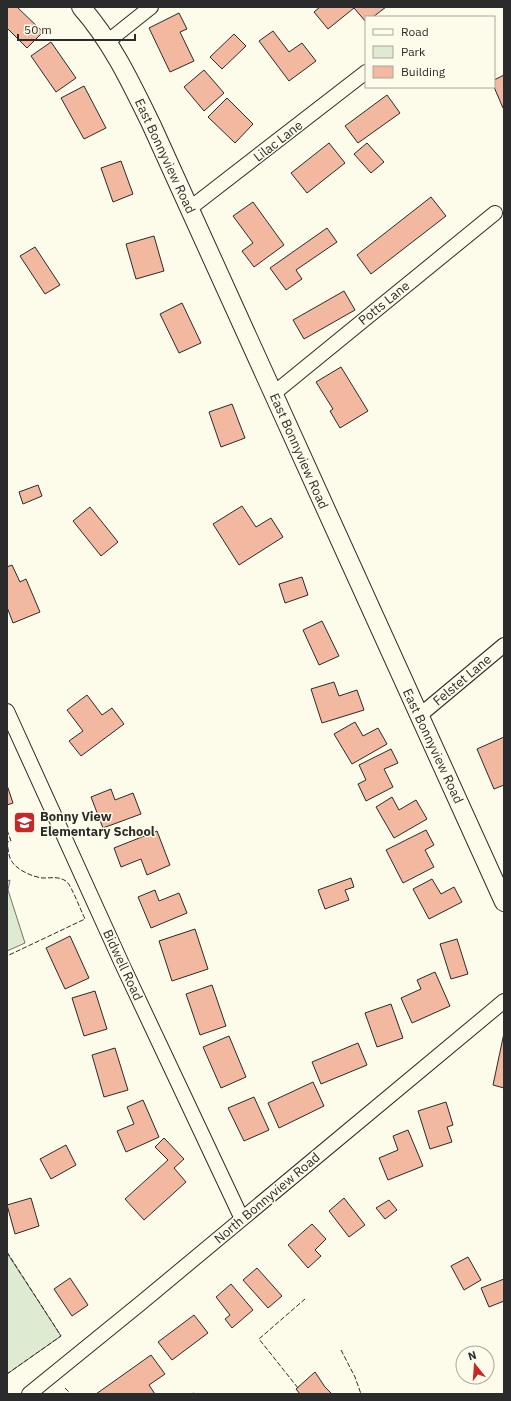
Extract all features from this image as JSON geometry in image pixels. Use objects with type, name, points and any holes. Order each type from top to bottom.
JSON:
[{"type":"street","name":"East Bonnyview Road","points":[[81,7],[107,42],[135,91],[504,902]]},
{"type":"street","points":[[107,42],[151,7]]},
{"type":"street","name":"Lilac Lane","points":[[189,209],[365,73]]},
{"type":"street","name":"Potts Lane","points":[[273,394],[495,213]]},
{"type":"street","name":"Felstet Lane","points":[[419,716],[504,645]]},
{"type":"street","name":"Bidwell Road","points":[[7,711],[122,964],[242,1219]]},
{"type":"street","name":"North Bonnyview Road","points":[[29,1394],[504,1001]]},
{"type":"green space","points":[[10,880],[8,890],[25,943],[7,951],[7,881]]},
{"type":"green space","points":[[7,1253],[61,1336],[7,1374]]},
{"type":"building","points":[[7,7],[17,7],[43,32],[27,48],[7,28]]},
{"type":"building","points":[[320,7],[386,7],[374,16],[365,16],[365,21],[354,8],[328,29],[314,12]]},
{"type":"building","points":[[179,13],[187,29],[180,32],[194,61],[170,72],[149,28]]},
{"type":"building","points":[[273,31],[289,52],[302,43],[316,61],[289,81],[259,41]]},
{"type":"building","points":[[234,34],[246,46],[222,69],[210,57]]},
{"type":"building","points":[[51,42],[76,78],[56,92],[31,56]]},
{"type":"building","points":[[204,70],[224,93],[204,111],[184,87]]},
{"type":"building","points":[[504,75],[503,108],[494,88],[495,80]]},
{"type":"building","points":[[84,86],[106,128],[84,139],[61,98]]},
{"type":"building","points":[[387,95],[400,113],[358,143],[345,126]]},
{"type":"building","points":[[227,98],[253,124],[235,143],[208,117]]},
{"type":"building","points":[[329,143],[345,163],[307,193],[291,173]]},
{"type":"building","points":[[367,143],[384,162],[371,173],[354,154]]},
{"type":"building","points":[[121,161],[133,194],[113,202],[101,168]]},
{"type":"building","points":[[431,197],[446,216],[371,274],[357,255]]},
{"type":"building","points":[[253,202],[284,245],[254,267],[242,251],[253,243],[233,216]]},
{"type":"building","points":[[327,228],[337,242],[296,270],[302,279],[286,290],[270,268]]},
{"type":"building","points":[[154,236],[164,271],[136,279],[126,244]]},
{"type":"building","points":[[35,247],[60,285],[45,294],[20,256]]},
{"type":"building","points":[[344,291],[355,310],[304,339],[293,320]]},
{"type":"building","points":[[182,303],[201,343],[179,353],[160,314]]},
{"type":"building","points":[[341,367],[368,411],[340,428],[330,411],[333,409],[316,382]]},
{"type":"building","points":[[232,404],[245,438],[221,447],[209,412]]},
{"type":"building","points":[[38,485],[42,496],[23,504],[19,492]]},
{"type":"building","points":[[242,506],[256,527],[271,518],[283,537],[239,565],[213,524]]},
{"type":"building","points":[[90,507],[118,542],[101,556],[73,521]]},
{"type":"building","points":[[12,565],[20,582],[26,579],[40,612],[13,623],[7,607],[7,567]]},
{"type":"building","points":[[302,577],[308,595],[285,603],[279,584]]},
{"type":"building","points":[[322,621],[339,656],[319,665],[303,630]]},
{"type":"building","points":[[334,682],[339,696],[357,690],[364,710],[322,723],[311,689]]},
{"type":"building","points":[[87,695],[102,715],[112,708],[124,724],[81,756],[69,741],[83,731],[67,710]]},
{"type":"building","points":[[355,722],[363,736],[378,728],[387,744],[352,764],[334,734]]},
{"type":"building","points":[[504,737],[504,785],[494,789],[477,749]]},
{"type":"building","points":[[391,749],[398,763],[384,769],[393,787],[366,801],[358,784],[366,780],[359,765]]},
{"type":"building","points":[[7,785],[13,803],[7,805]]},
{"type":"building","points":[[111,789],[115,800],[133,793],[141,814],[103,828],[91,797]]},
{"type":"building","points":[[392,797],[399,810],[416,800],[427,819],[394,838],[376,807]]},
{"type":"building","points":[[426,830],[434,845],[425,850],[434,867],[403,883],[386,850]]},
{"type":"building","points":[[157,831],[170,865],[147,875],[141,859],[121,867],[114,848]]},
{"type":"building","points":[[351,878],[354,887],[345,890],[349,900],[325,909],[318,890]]},
{"type":"building","points":[[432,879],[441,894],[454,887],[462,902],[429,919],[413,889]]},
{"type":"building","points":[[155,890],[159,901],[179,893],[187,913],[151,928],[138,897]]},
{"type":"building","points":[[195,929],[208,969],[172,981],[159,941]]},
{"type":"building","points":[[70,936],[89,978],[65,989],[46,948]]},
{"type":"building","points":[[457,939],[468,974],[451,979],[440,944]]},
{"type":"building","points":[[435,972],[450,1006],[412,1023],[401,998],[421,989],[417,980]]},
{"type":"building","points":[[212,985],[226,1026],[200,1035],[186,994]]},
{"type":"building","points":[[95,991],[107,1029],[84,1036],[72,998]]},
{"type":"building","points":[[391,1004],[403,1038],[377,1047],[365,1013]]},
{"type":"building","points":[[504,1033],[504,1088],[493,1085]]},
{"type":"building","points":[[229,1036],[246,1077],[221,1088],[203,1047]]},
{"type":"building","points":[[358,1043],[367,1065],[321,1084],[312,1062]]},
{"type":"building","points":[[115,1048],[128,1090],[104,1097],[92,1055]]},
{"type":"building","points":[[313,1082],[324,1106],[279,1128],[268,1103]]},
{"type":"building","points":[[254,1097],[269,1130],[244,1141],[228,1108]]},
{"type":"building","points":[[143,1100],[159,1137],[126,1152],[117,1131],[134,1124],[127,1107]]},
{"type":"building","points":[[446,1102],[453,1125],[447,1127],[452,1142],[430,1149],[418,1111]]},
{"type":"building","points":[[408,1130],[423,1166],[388,1180],[379,1158],[398,1150],[393,1136]]},
{"type":"building","points":[[164,1138],[184,1159],[174,1168],[186,1182],[144,1220],[125,1199],[168,1160],[155,1147]]},
{"type":"building","points":[[66,1145],[76,1165],[51,1179],[40,1159]]},
{"type":"building","points":[[31,1198],[39,1226],[15,1234],[7,1205]]},
{"type":"building","points":[[344,1198],[365,1225],[349,1237],[329,1211]]},
{"type":"building","points":[[389,1200],[397,1210],[385,1219],[376,1208]]},
{"type":"building","points":[[312,1224],[326,1239],[315,1250],[321,1256],[308,1268],[288,1245]]},
{"type":"building","points":[[468,1257],[481,1280],[464,1290],[451,1266]]},
{"type":"building","points":[[257,1268],[282,1296],[268,1308],[243,1280]]},
{"type":"building","points":[[70,1278],[88,1305],[72,1316],[54,1289]]},
{"type":"building","points":[[504,1279],[504,1301],[489,1307],[481,1288]]},
{"type":"building","points":[[231,1284],[253,1310],[232,1328],[225,1319],[230,1315],[216,1297]]},
{"type":"building","points":[[194,1315],[208,1333],[172,1360],[158,1342]]},
{"type":"building","points":[[151,1355],[165,1374],[149,1385],[155,1394],[96,1394]]},
{"type":"building","points":[[315,1372],[325,1387],[332,1394],[300,1394],[296,1389]]},
{"type":"fence","points":[[7,830],[11,841],[7,842],[9,854],[15,866],[34,876],[43,878],[59,878],[67,882],[85,919],[7,956]]},
{"type":"fence","points":[[7,1252],[61,1336],[7,1374]]},
{"type":"fence","points":[[298,1388],[259,1339],[305,1299]]},
{"type":"fence","points":[[341,1350],[355,1377],[361,1394]]},
{"type":"fence","points":[[65,1388],[71,1394]]},
{"type":"place","name":"Bonny View Elementary School","points":[[24,823]]}]
